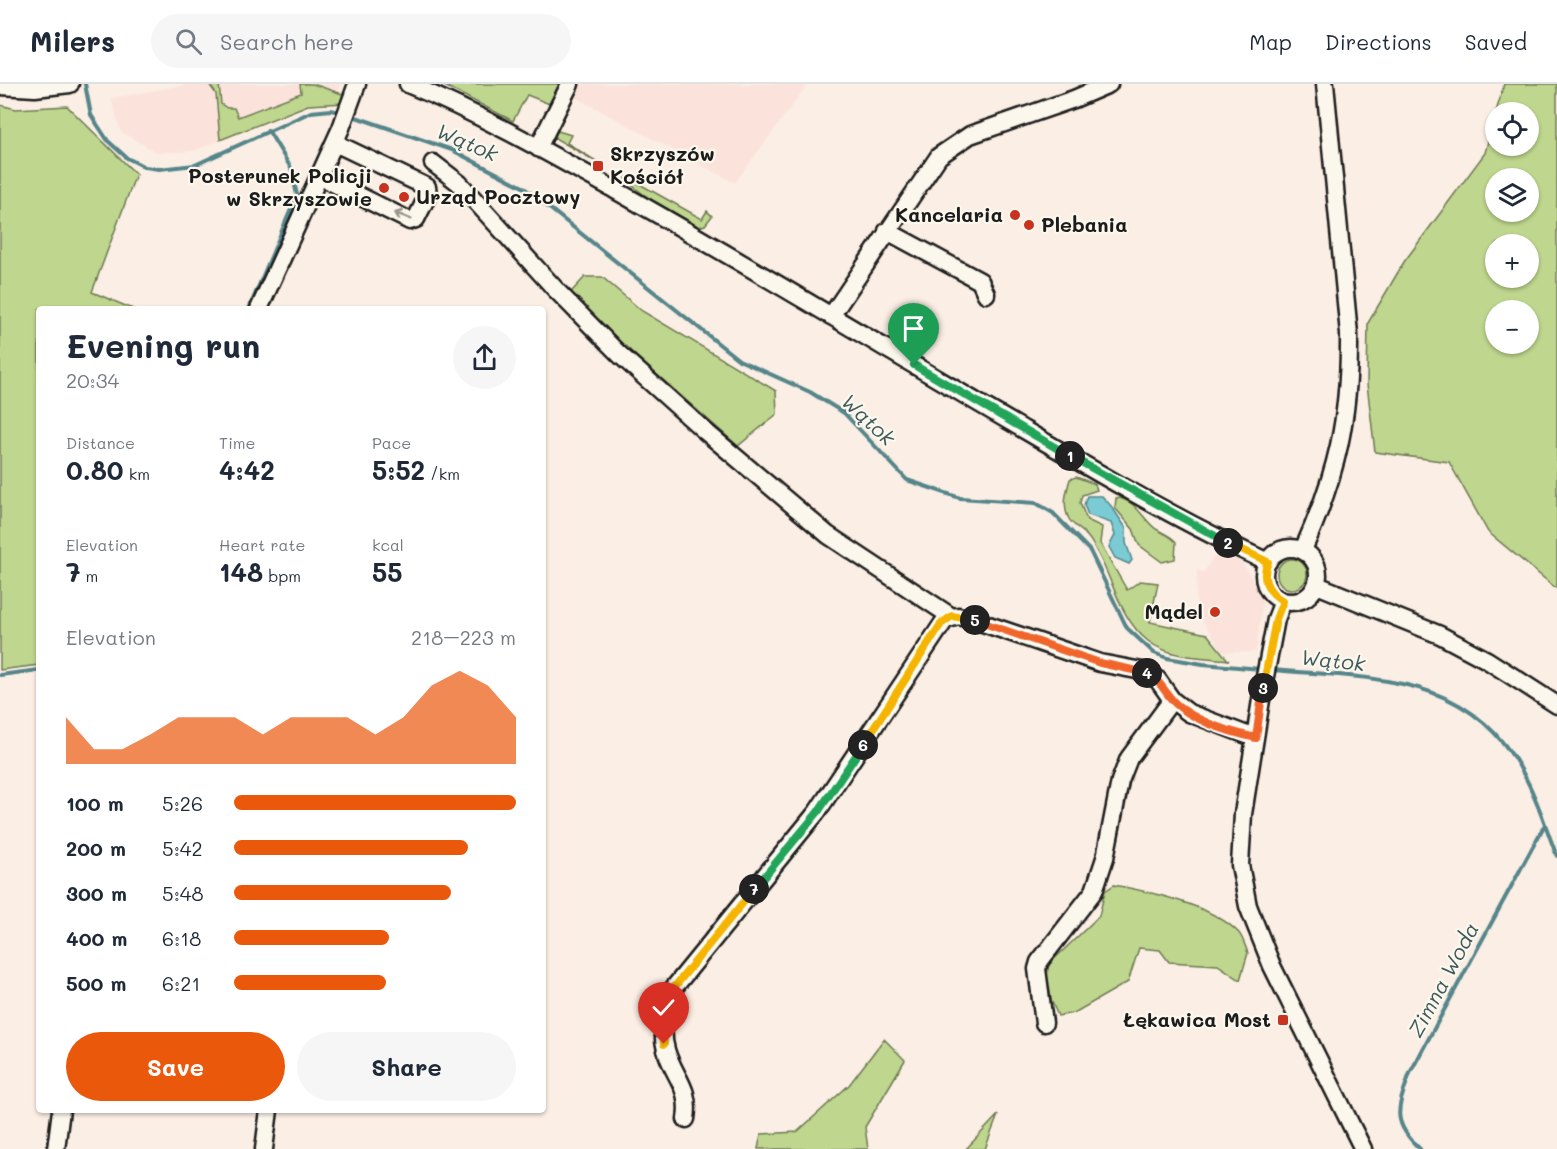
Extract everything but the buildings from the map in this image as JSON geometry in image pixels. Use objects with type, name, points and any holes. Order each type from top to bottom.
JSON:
[{"type":"street","points":[[0,86],[35,88],[69,84]]},
{"type":"street","points":[[408,84],[459,106],[538,148],[831,316],[1072,458],[1191,524],[1268,562]]},
{"type":"street","points":[[538,148],[570,84]]},
{"type":"street","points":[[831,316],[939,156],[970,135],[1074,99],[1109,84]]},
{"type":"street","points":[[1303,550],[1326,498],[1340,451],[1347,412],[1350,368],[1349,334],[1325,84]]},
{"type":"street","points":[[260,306],[343,124],[354,92]]},
{"type":"street","points":[[319,176],[410,220],[416,219],[428,195],[427,187],[335,142]]},
{"type":"street","points":[[433,163],[459,183],[557,291],[619,354],[706,432],[828,535],[952,616],[971,619],[1100,663],[1142,671],[1158,680],[1172,700],[1201,719],[1256,738]]},
{"type":"street","points":[[887,231],[980,281],[986,294]]},
{"type":"street","points":[[1285,549],[1303,550],[1310,555],[1318,568],[1317,585],[1306,598],[1298,602],[1283,601],[1273,595],[1265,582],[1268,562],[1285,549]]},
{"type":"street","points":[[1317,585],[1440,635],[1487,660],[1557,705]]},
{"type":"street","points":[[1283,601],[1269,650],[1240,846],[1240,864],[1248,906],[1285,992],[1363,1149]]},
{"type":"street","points":[[686,1119],[688,1094],[664,1044],[663,1022],[672,990],[818,812],[941,624],[952,616]]},
{"type":"street","points":[[1044,1023],[1037,969],[1039,962],[1094,891],[1105,858],[1120,782],[1129,758],[1172,700]]},
{"type":"street","points":[[56,1149],[62,1113]]},
{"type":"street","points":[[264,1149],[269,1113]]},
{"type":"shaded area","points":[[191,84],[340,84],[337,102],[307,104],[193,151],[158,153],[121,132],[111,98]]},
{"type":"shaded area","points":[[579,84],[808,84],[735,183],[573,96]]},
{"type":"shaded area","points":[[1218,549],[1243,564],[1263,597],[1256,652],[1223,652],[1196,611],[1197,570],[1204,572]]},
{"type":"green space","points":[[209,84],[219,84],[221,104],[227,108],[234,108],[238,117],[301,93],[300,84],[313,84],[348,96],[346,103],[308,105],[220,140],[216,94]]},
{"type":"green space","points":[[441,84],[561,84],[552,105],[527,95],[513,121]]},
{"type":"green space","points":[[1504,84],[1557,84],[1557,589],[1488,532],[1449,462],[1375,452],[1367,384],[1368,323],[1404,262],[1485,153],[1485,156],[1539,156],[1539,102],[1499,102]]},
{"type":"green space","points":[[0,105],[16,109],[67,106],[136,174],[92,292],[126,306],[36,306],[36,665],[0,670]]},
{"type":"green space","points":[[558,131],[571,135],[567,143],[604,166],[553,137]]},
{"type":"green space","points":[[627,177],[702,219],[707,211],[712,216],[705,225],[699,227],[647,197],[625,180]]},
{"type":"green space","points":[[585,277],[602,277],[642,311],[776,391],[777,414],[738,446],[595,320],[561,303]]},
{"type":"green space","points":[[1076,477],[1095,484],[1097,490],[1082,495],[1080,503],[1087,520],[1102,527],[1100,543],[1127,590],[1140,581],[1158,583],[1150,622],[1207,634],[1228,660],[1186,656],[1166,651],[1148,641],[1131,623],[1093,544],[1067,514],[1065,499],[1067,489],[1070,479]]},
{"type":"green space","points":[[1116,498],[1134,505],[1151,525],[1176,542],[1175,559],[1162,562],[1139,545],[1133,529],[1115,508]]},
{"type":"green space","points":[[1292,559],[1298,560],[1306,568],[1306,580],[1298,588],[1292,589],[1286,588],[1278,580],[1277,574],[1278,568],[1286,560]]},
{"type":"green space","points":[[1114,885],[1180,901],[1212,914],[1226,923],[1240,934],[1248,953],[1240,980],[1218,965],[1169,962],[1160,950],[1139,948],[1128,982],[1074,1013],[1058,1016],[1045,986],[1049,964],[1099,916],[1105,891]]},
{"type":"green space","points":[[884,1039],[905,1060],[865,1127],[868,1149],[758,1149],[761,1134],[797,1132],[849,1085]]},
{"type":"green space","points":[[998,1115],[985,1149],[966,1149]]},
{"type":"water","points":[[1087,496],[1102,496],[1126,528],[1126,543],[1132,560],[1129,564],[1115,558],[1109,547],[1115,535],[1111,523],[1088,515],[1084,505]]},
{"type":"waterway","name":"Wątok","points":[[85,84],[91,115],[108,141],[127,158],[145,167],[159,169],[195,165],[311,112],[331,110],[343,113]]},
{"type":"waterway","name":"Wątok","points":[[350,115],[452,150],[523,187],[739,360],[810,392],[844,413],[907,480],[960,498],[1036,503],[1053,513],[1090,551],[1127,628],[1154,653],[1167,658],[1203,664],[1261,669]]},
{"type":"waterway","points":[[250,306],[297,195],[291,168],[268,130]]},
{"type":"waterway","points":[[0,675],[36,670]]},
{"type":"waterway","name":"Wątok","points":[[1272,670],[1382,680],[1416,687],[1448,699],[1476,716],[1502,741],[1524,775],[1538,804],[1557,856]]},
{"type":"waterway","name":"Zimna Woda","points":[[1420,1149],[1410,1139],[1400,1122],[1400,1105],[1410,1073],[1544,826]]},
{"type":"place","name":"Skrzyszów Kościół","points":[[598,166]]},
{"type":"place","name":"Posterunek Policji w Skrzyszowie","points":[[384,188]]},
{"type":"place","name":"Urząd Pocztowy","points":[[404,197]]},
{"type":"place","name":"Kancelaria","points":[[1015,215]]},
{"type":"place","name":"Plebania","points":[[1029,225]]},
{"type":"place","name":"Mądel","points":[[1215,612]]},
{"type":"place","name":"Łękawica Most","points":[[1283,1020]]},
{"type":"route","points":[[664,1044],[665,1012],[672,990],[680,978],[818,812],[941,624],[952,616],[971,619],[1100,663],[1150,674],[1158,680],[1178,707],[1211,723],[1256,738],[1272,635],[1283,601],[1273,595],[1265,582],[1264,573],[1268,562],[1221,540],[1072,458],[914,365]]}]
